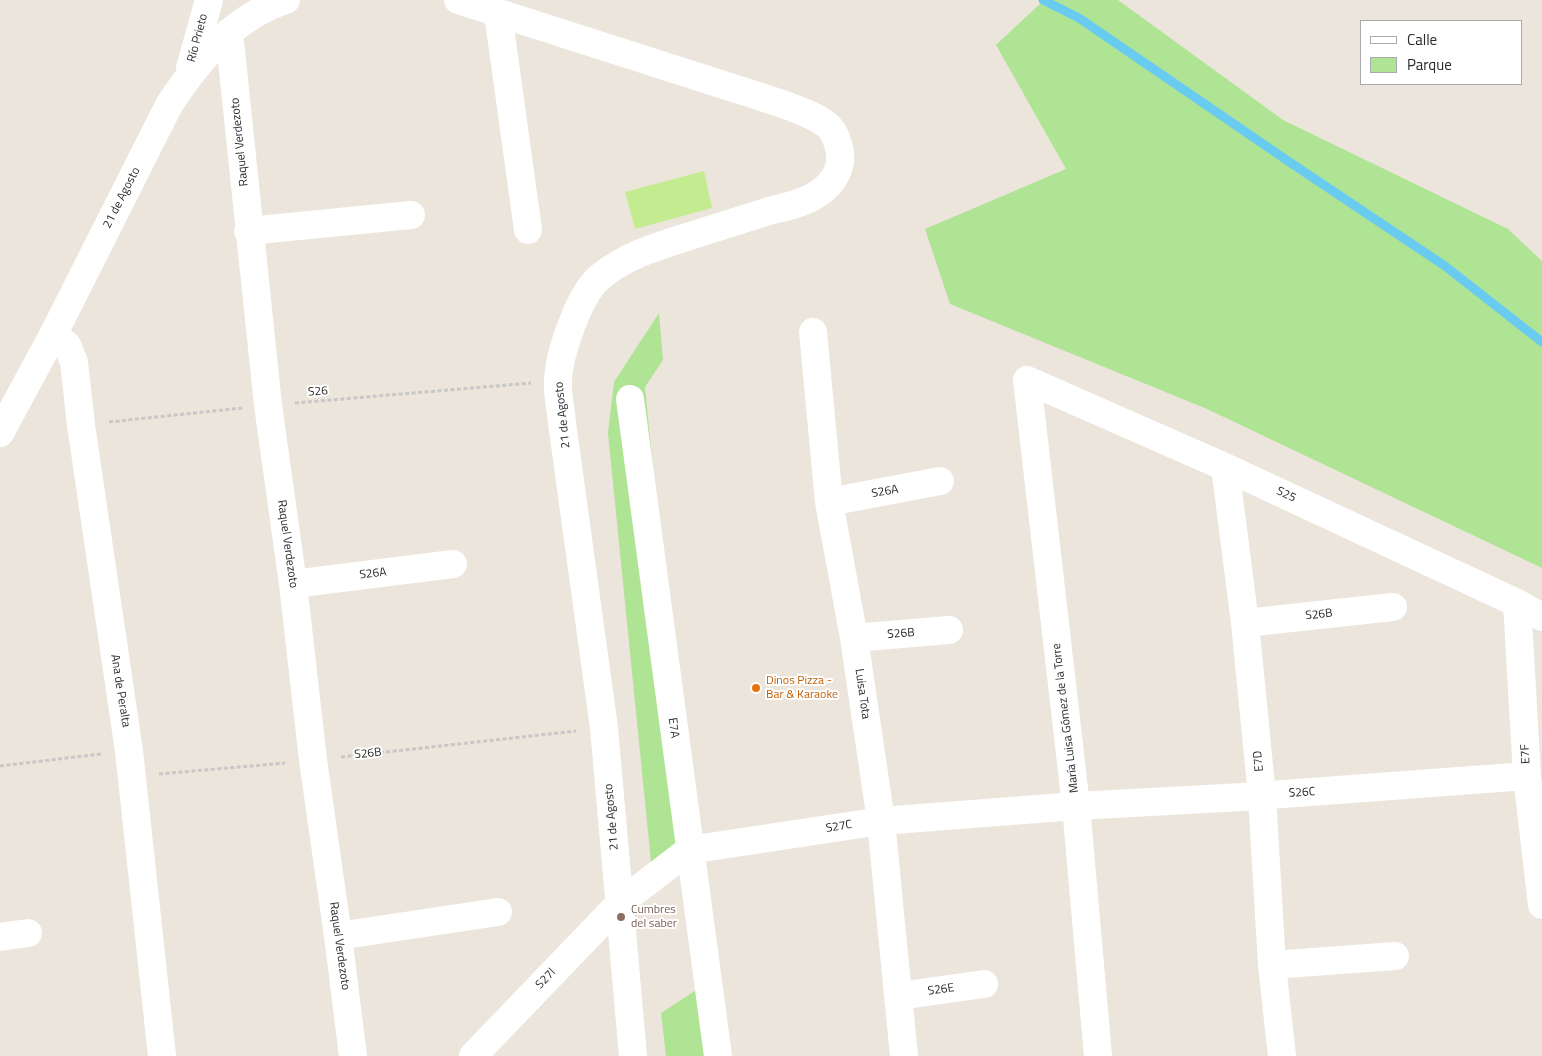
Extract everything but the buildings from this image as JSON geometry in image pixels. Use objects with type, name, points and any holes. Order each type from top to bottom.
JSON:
[{"type":"street","name":"Río Prieto","points":[[188,76],[209,0]]},
{"type":"street","name":"21 de Agosto","points":[[0,433],[53,335],[169,105],[188,76],[210,50],[229,32],[252,16],[286,0]]},
{"type":"street","name":"21 de Agosto","points":[[458,0],[783,104],[817,118],[828,126],[835,134],[840,147],[839,168],[834,179],[814,196],[661,245],[621,262],[598,278],[584,296],[564,350],[558,381],[562,423],[604,728],[633,1056]]},
{"type":"street","points":[[498,13],[528,230]]},
{"type":"street","name":"Raquel Verdezoto","points":[[229,32],[248,231],[268,406],[293,584],[313,760],[353,1056]]},
{"type":"street","points":[[248,231],[411,215]]},
{"type":"street","name":"Luisa Tota","points":[[813,332],[829,502],[854,638],[881,821],[904,1056]]},
{"type":"street","name":"Ana de Peralta","points":[[53,335],[67,345],[74,362],[81,426],[131,764],[162,1056]]},
{"type":"street","name":"S25","points":[[1027,380],[1225,467],[1517,603],[1542,617]]},
{"type":"street","name":"María Luisa Gómez de la Torre","points":[[1027,380],[1076,806],[1098,1056]]},
{"type":"street","name":"E7A","points":[[630,399],[718,1056]]},
{"type":"street","name":"E7D","points":[[1225,467],[1245,623],[1262,796],[1272,965],[1282,1056]]},
{"type":"street","name":"S26A","points":[[829,502],[940,481]]},
{"type":"street","name":"S26A","points":[[293,584],[453,564]]},
{"type":"street","name":"E7F","points":[[1517,603],[1527,776],[1542,905]]},
{"type":"street","name":"S26B","points":[[1245,623],[1393,607]]},
{"type":"street","name":"S26B","points":[[854,638],[949,630]]},
{"type":"street","name":"S26C","points":[[1076,806],[1262,796],[1527,776]]},
{"type":"street","name":"S27C","points":[[620,903],[689,850],[881,821],[1076,806]]},
{"type":"street","name":"S27l","points":[[473,1056],[620,903]]},
{"type":"street","points":[[338,936],[498,912]]},
{"type":"street","points":[[0,937],[28,934]]},
{"type":"street","points":[[1272,965],[1395,956]]},
{"type":"street","name":"S26E","points":[[899,996],[984,984]]},
{"type":"path","name":"S26","points":[[81,426],[268,406],[558,381]]},
{"type":"path","name":"S26B","points":[[0,766],[313,760],[604,728]]},
{"type":"green space","points":[[1044,0],[1118,0],[1283,120],[1508,229],[1542,261],[1542,568],[1207,409],[950,304],[925,229],[1066,169],[996,45]]},
{"type":"green space","points":[[704,171],[712,208],[635,229],[625,192]]},
{"type":"green space","points":[[659,313],[663,360],[645,387],[690,838],[653,882],[608,433],[614,382]]},
{"type":"green space","points":[[710,981],[716,1056],[666,1056],[661,1013]]},
{"type":"waterway","points":[[1043,0],[1079,18],[1445,266],[1542,342]]},
{"type":"place","name":"Dinos Pizza - Bar & Karaoke","points":[[756,688]]},
{"type":"place","name":"Cumbres del saber","points":[[621,917]]}]
